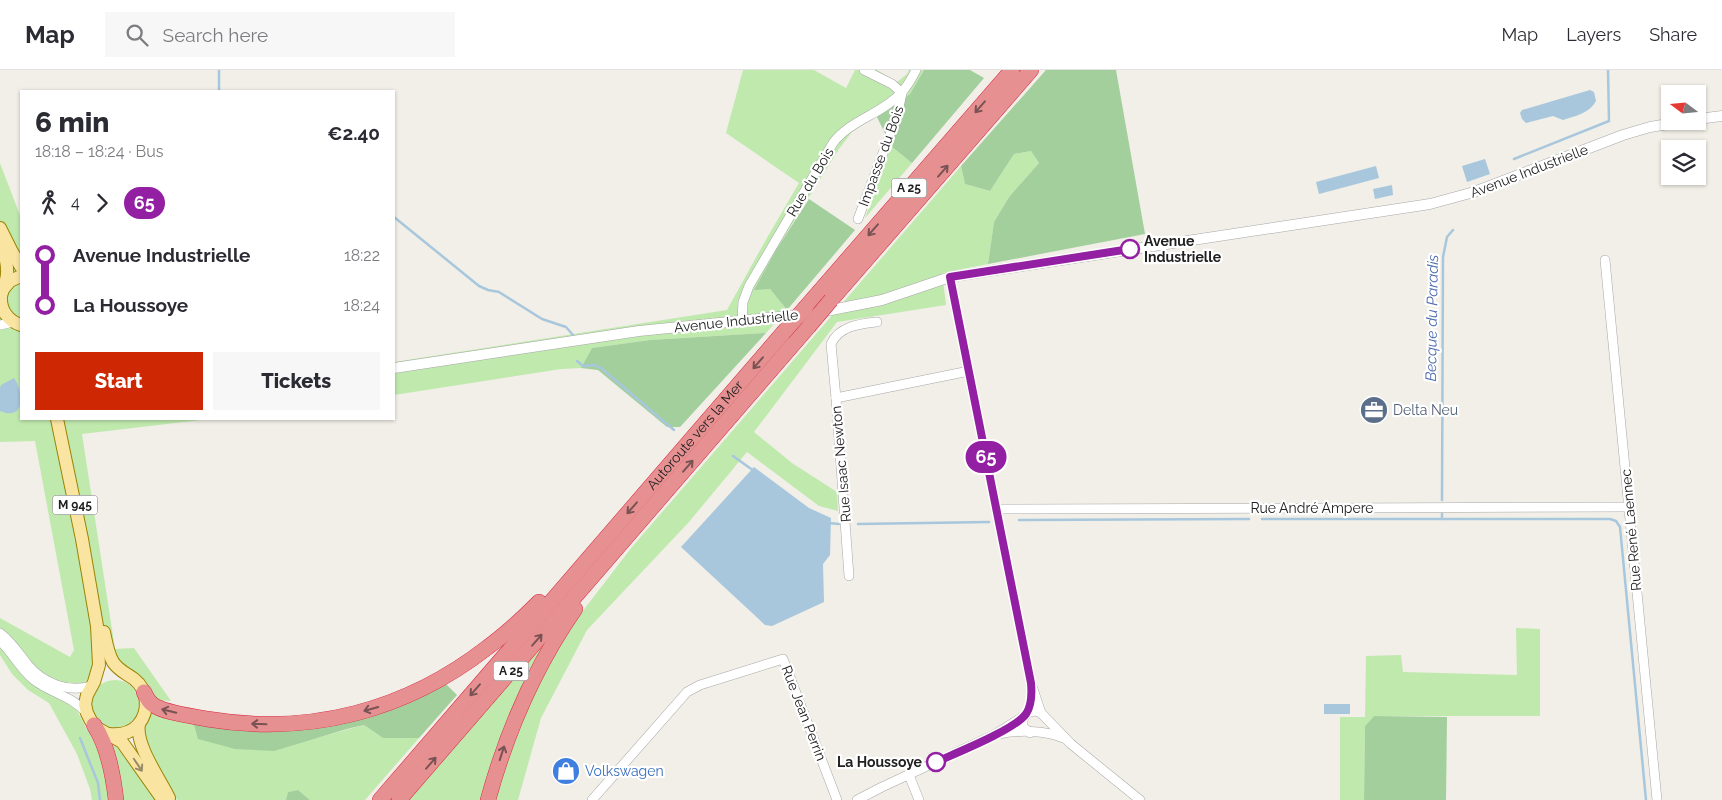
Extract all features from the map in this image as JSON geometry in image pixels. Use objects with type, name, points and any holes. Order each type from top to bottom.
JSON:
[{"type":"highway","name":"Autoroute vers la Mer","points":[[380,800],[1012,70]]},
{"type":"highway","name":"A 25","points":[[399,800],[1031,70]]},
{"type":"highway","points":[[488,800],[504,746],[535,676],[560,632],[622,542]]},
{"type":"highway","points":[[144,692],[151,703],[161,709],[222,721],[287,724],[308,723],[346,716],[405,697],[446,676],[505,634],[544,599],[562,579],[575,574]]},
{"type":"highway","points":[[90,719],[106,751],[116,800]]},
{"type":"main road","points":[[0,228],[20,266]]},
{"type":"main road","points":[[0,238],[7,270],[1,295],[1,304],[4,313],[19,324]]},
{"type":"main road","points":[[1,295],[13,279],[20,276]]},
{"type":"main road","name":"M 945","points":[[56,420],[92,591],[111,658],[118,669],[126,675]]},
{"type":"main road","name":"M 945","points":[[92,591],[99,651],[98,670],[93,684]]},
{"type":"main road","points":[[110,734],[123,734],[132,730],[144,716],[146,706],[144,692],[135,680],[126,675],[112,673],[102,676],[93,684],[86,699],[90,719],[101,730],[122,742],[163,800]]},
{"type":"main road","points":[[139,724],[138,733],[142,744],[170,800]]},
{"type":"street","points":[[864,70],[892,84],[902,93]]},
{"type":"street","name":"Rue du Bois","points":[[742,321],[743,302],[749,286],[833,143],[847,129],[902,93],[916,70]]},
{"type":"street","name":"Impasse du Bois","points":[[858,218],[897,116],[902,93]]},
{"type":"street","points":[[1706,119],[1722,116]]},
{"type":"street","name":"Avenue Industrielle","points":[[395,368],[638,331],[812,313],[864,305],[950,277],[1430,204],[1474,192],[1623,135],[1661,125]]},
{"type":"street","name":"Rue René Laennec","points":[[1605,260],[1657,800]]},
{"type":"street","points":[[950,277],[1031,683],[1045,722],[1044,728],[1033,733],[1026,730],[1023,725],[1031,700],[1031,683]]},
{"type":"street","points":[[836,398],[831,344],[834,337],[843,330],[856,325],[877,322]]},
{"type":"street","points":[[0,325],[19,324]]},
{"type":"street","name":"Rue Isaac Newton","points":[[849,576],[836,398],[969,371]]},
{"type":"street","name":"Rue André Ampere","points":[[996,510],[1629,507]]},
{"type":"street","points":[[0,633],[13,644],[33,670],[44,679],[67,687],[82,688],[93,684]]},
{"type":"street","points":[[0,641],[34,680],[75,702],[90,719]]},
{"type":"street","name":"Rue Jean Perrin","points":[[592,800],[687,692],[700,685],[783,659],[837,800]]},
{"type":"street","points":[[857,800],[994,735],[1034,710],[1140,800]]},
{"type":"street","points":[[994,735],[1019,732],[1053,734],[1072,744]]},
{"type":"street","points":[[909,774],[919,800]]},
{"type":"green space","points":[[743,70],[814,70],[846,88],[855,70],[877,70],[897,82],[909,70],[924,70],[910,94],[852,132],[839,149],[776,250],[755,289],[770,289],[787,310],[766,333],[650,340],[592,348],[581,368],[561,369],[395,395],[395,362],[727,310],[799,183],[726,133]]},
{"type":"green space","points":[[924,70],[970,70],[984,78],[912,163],[891,146],[877,117],[910,94]]},
{"type":"green space","points":[[1046,70],[1116,70],[1145,234],[988,264],[994,222],[1009,197],[1039,163],[1031,151],[1014,154],[990,191],[965,184],[961,166]]},
{"type":"green space","points":[[891,146],[912,163],[865,218]]},
{"type":"green space","points":[[1031,151],[1039,163],[1009,197],[994,222],[988,264],[942,273],[946,305],[837,322],[754,432],[792,463],[837,492],[838,511],[819,506],[747,452],[689,522],[587,630],[541,718],[518,800],[408,800],[543,644],[556,648],[632,547],[961,166],[965,184],[990,191],[1014,154]]},
{"type":"green space","points":[[0,163],[20,215],[20,420],[201,420],[82,434],[115,649],[134,648],[171,701],[154,700],[115,660],[96,663],[93,673],[84,683],[67,683],[59,697],[76,708],[87,730],[97,738],[116,746],[156,800],[92,800],[90,789],[77,754],[49,703],[28,690],[12,674],[0,655],[0,618],[70,657],[74,650],[35,441],[0,442]]},
{"type":"green space","points":[[809,199],[855,230],[787,310],[770,289],[754,290],[776,250]]},
{"type":"green space","points":[[766,333],[680,427],[667,427],[598,370],[581,368],[592,348],[650,340]]},
{"type":"green space","points":[[1516,628],[1540,629],[1540,716],[1374,716],[1365,726],[1364,800],[1340,800],[1340,717],[1365,717],[1366,656],[1401,655],[1403,672],[1517,675]]},
{"type":"green space","points":[[110,680],[120,680],[132,687],[139,699],[139,709],[132,721],[120,728],[110,728],[102,724],[95,717],[91,709],[91,699],[95,691],[102,684]]},
{"type":"green space","points":[[446,684],[457,695],[419,738],[383,738],[364,725],[274,751],[235,749],[198,739],[193,721],[367,717]]},
{"type":"green space","points":[[151,710],[313,739],[364,725],[383,738],[419,738],[365,800],[310,800],[298,790],[288,792],[286,800],[177,800],[146,744],[143,733]]},
{"type":"green space","points":[[1374,716],[1447,717],[1446,800],[1364,800],[1365,726]]},
{"type":"green space","points":[[298,790],[310,800],[286,800],[288,792]]},
{"type":"water","points":[[1590,90],[1594,92],[1596,101],[1582,114],[1563,120],[1553,116],[1526,123],[1522,119],[1520,113],[1522,110]]},
{"type":"water","points":[[1485,159],[1490,174],[1467,182],[1462,166]]},
{"type":"water","points":[[1376,166],[1379,178],[1319,194],[1316,182]]},
{"type":"water","points":[[1392,185],[1393,195],[1375,199],[1373,189]]},
{"type":"water","points":[[14,378],[17,384],[20,391],[20,404],[14,412],[0,411],[1,385]]},
{"type":"water","points":[[754,467],[809,508],[831,518],[830,555],[823,564],[824,602],[772,626],[765,625],[681,547]]},
{"type":"water","points":[[1324,704],[1350,704],[1350,714],[1324,714]]},
{"type":"waterway","name":"Becque du Paradis","points":[[219,70],[219,90]]},
{"type":"waterway","name":"Becque du Paradis","points":[[1514,159],[1609,121],[1608,70]]},
{"type":"waterway","name":"Becque du Paradis","points":[[395,218],[479,286],[499,292],[542,319],[566,327],[573,335]]},
{"type":"waterway","name":"Becque du Paradis","points":[[1442,500],[1443,257],[1447,237],[1453,230]]},
{"type":"waterway","name":"Becque du Paradis","points":[[577,361],[583,366],[595,365],[601,368],[674,430]]},
{"type":"waterway","name":"Becque du Paradis","points":[[733,456],[754,471]]},
{"type":"waterway","name":"Becque du Paradis","points":[[1262,519],[1442,519],[1442,514]]},
{"type":"waterway","name":"Becque du Paradis","points":[[1019,520],[1249,519]]},
{"type":"waterway","points":[[1442,519],[1610,519],[1616,521],[1620,527],[1646,800]]},
{"type":"waterway","name":"Becque du Paradis","points":[[858,524],[989,522]]},
{"type":"waterway","name":"Becque du Paradis","points":[[828,523],[839,524]]},
{"type":"waterway","points":[[80,738],[98,783],[100,800]]},
{"type":"bus line","name":"65","points":[[936,762],[994,735],[1021,718],[1027,713],[1032,695],[950,277],[1130,249]]},
{"type":"place","name":"Avenue Industrielle","points":[[1130,249]]},
{"type":"place","name":"Delta Neu","points":[[1374,410]]},
{"type":"place","name":"La Houssoye","points":[[936,762]]},
{"type":"place","name":"Volkswagen","points":[[566,771]]}]
